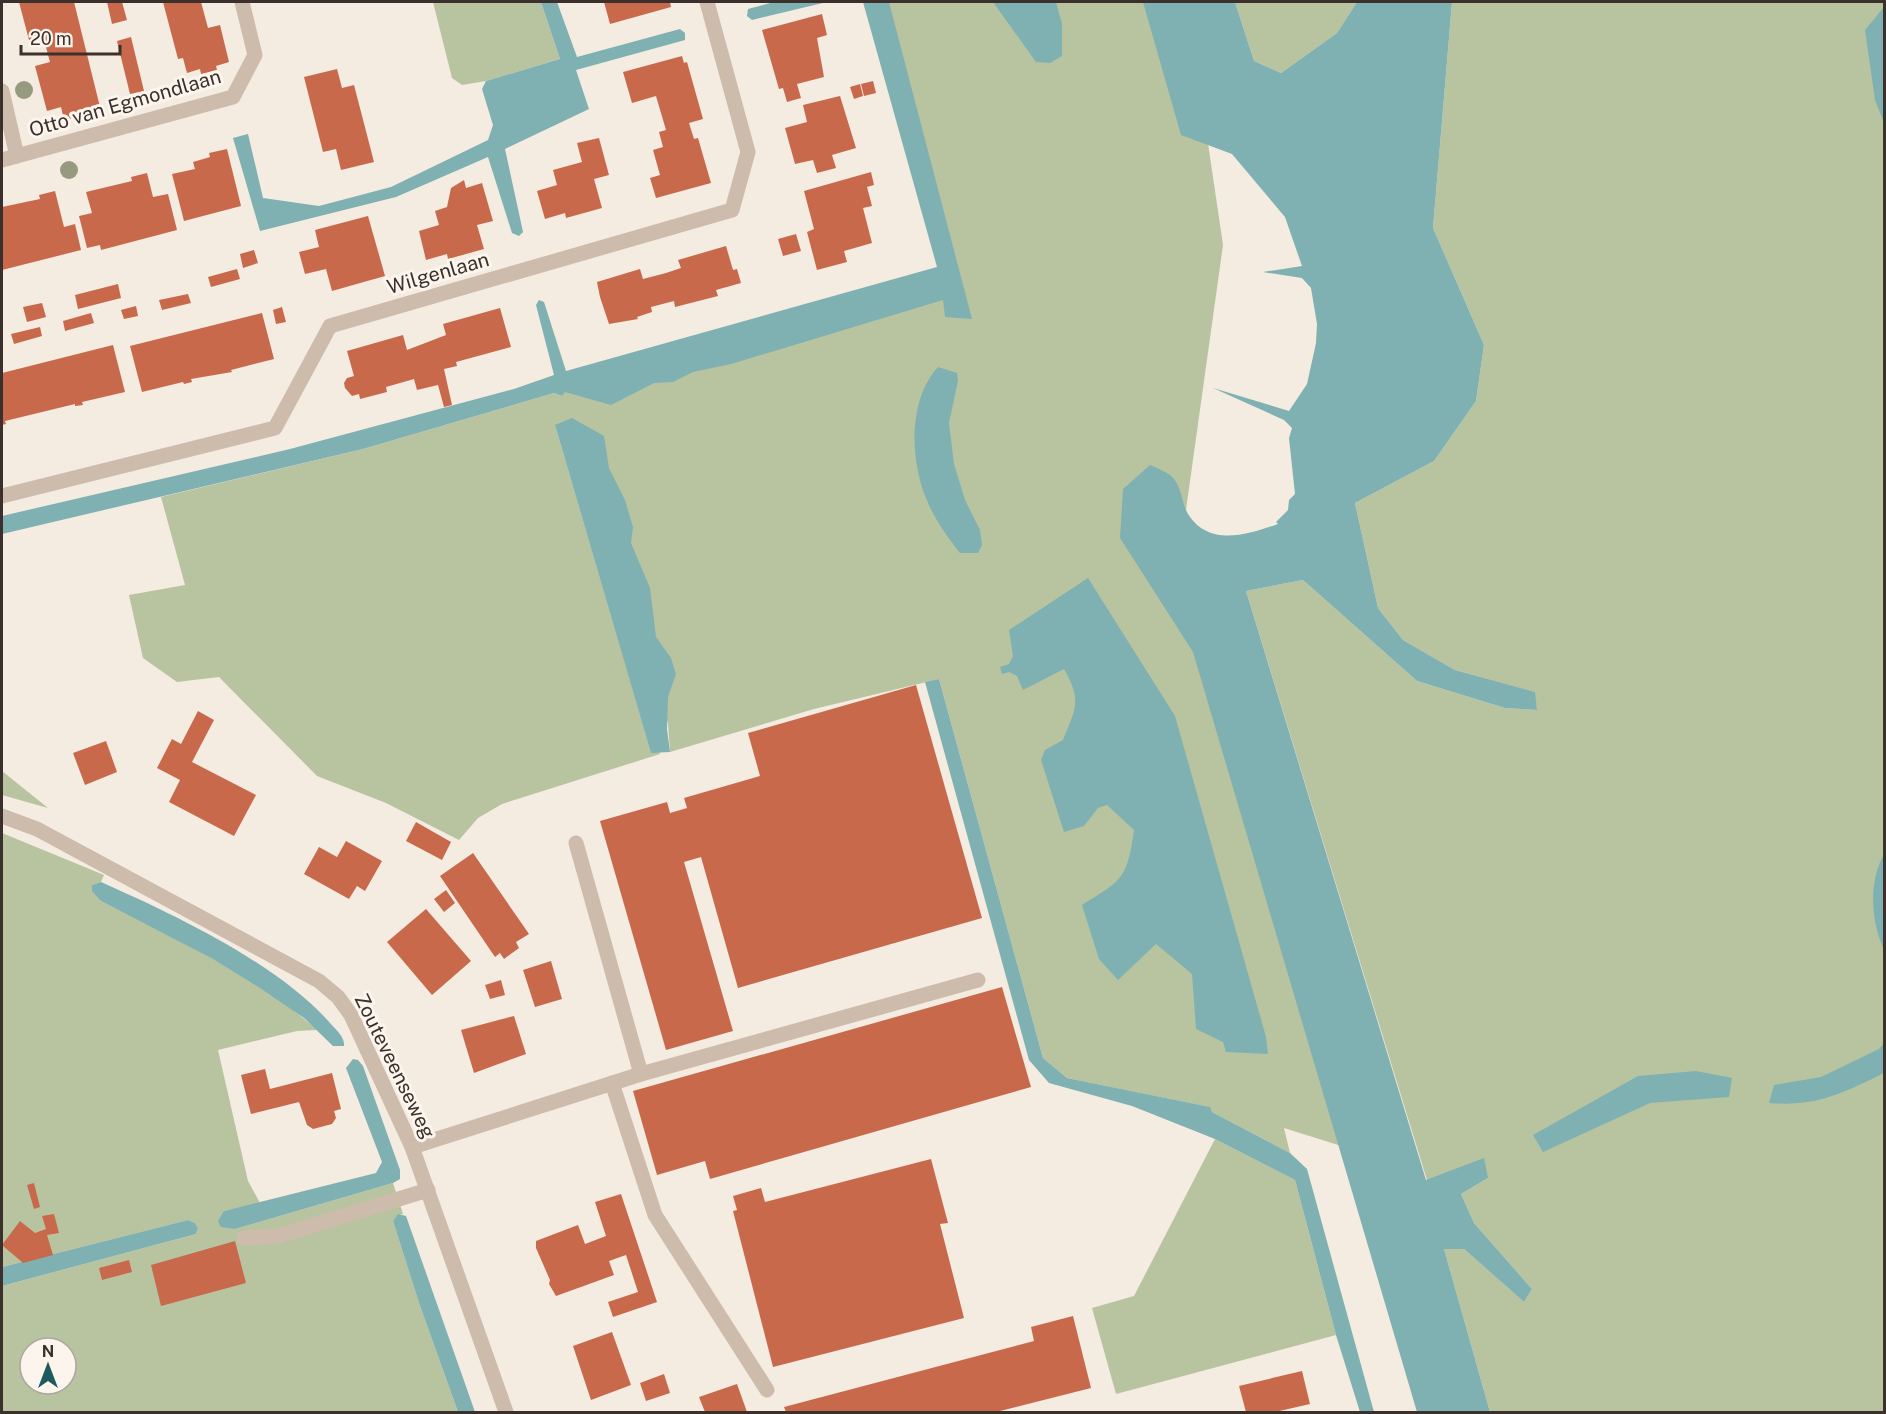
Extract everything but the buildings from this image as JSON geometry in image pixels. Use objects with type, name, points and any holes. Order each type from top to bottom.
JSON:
[{"type":"street","name":"Otto van Egmondlaan","points":[[2,160],[233,97],[255,55],[242,2]]},
{"type":"street","name":"Wilgenlaan","points":[[2,496],[275,428],[330,326],[732,210],[748,152],[707,2]]},
{"type":"street","points":[[2,91],[17,156]]},
{"type":"street","name":"Zouteveenseweg","points":[[2,816],[37,829],[319,981],[338,997],[351,1015],[412,1147],[506,1413]]},
{"type":"street","points":[[576,843],[641,1074]]},
{"type":"street","points":[[412,1147],[641,1074],[978,980]]},
{"type":"street","points":[[612,1083],[655,1215],[767,1390]]},
{"type":"street","points":[[244,1238],[278,1236],[428,1190]]},
{"type":"green space","points":[[433,2],[541,2],[560,59],[486,81],[462,85],[452,78]]},
{"type":"green space","points":[[880,2],[1180,2],[1196,62],[1223,245],[1185,517],[1389,1161],[1284,1128],[1290,1153],[1212,1112],[1209,1107],[1067,1078],[1043,1058],[939,679],[814,709],[670,752],[668,723],[555,425],[651,752],[659,751],[660,754],[502,804],[478,818],[459,840],[386,803],[317,776],[219,677],[177,682],[143,658],[129,595],[185,585],[161,497],[363,449],[554,393],[562,396],[564,392],[962,285]]},
{"type":"green space","points":[[1235,2],[1357,2],[1337,33],[1281,73],[1254,61]]},
{"type":"green space","points":[[1452,2],[1884,2],[1884,1412],[1490,1412],[1444,1249],[1464,1249],[1524,1302],[1532,1289],[1474,1223],[1461,1194],[1488,1178],[1427,1180],[1246,591],[1303,580],[1417,681],[1505,708],[1537,710],[1534,692],[1455,670],[1403,640],[1378,608],[1355,503],[1434,461],[1476,401],[1484,345],[1433,228]]},
{"type":"green space","points":[[2,771],[48,808],[2,795]]},
{"type":"green space","points":[[2,833],[104,875],[101,882],[92,885],[101,901],[241,975],[293,1010],[317,1030],[297,1031],[218,1050],[248,1181],[260,1203],[224,1211],[235,1229],[393,1183],[403,1214],[398,1215],[393,1221],[419,1303],[458,1412],[2,1412],[2,1286],[196,1234],[198,1228],[195,1223],[188,1220],[2,1267]]},
{"type":"green space","points":[[1215,1139],[1295,1180],[1336,1335],[1116,1394],[1092,1308],[1134,1296]]},
{"type":"water","points":[[541,2],[557,2],[577,57],[680,29],[685,33],[685,40],[576,70],[589,109],[505,149],[523,232],[519,236],[512,233],[488,157],[396,197],[260,231],[233,138],[248,134],[263,198],[319,206],[391,187],[488,140],[493,125],[482,89],[486,81],[560,59]]},
{"type":"water","points":[[774,2],[827,2],[752,20],[747,16],[748,9]]},
{"type":"water","points":[[863,2],[889,2],[972,319],[945,317],[943,300],[731,364],[693,372],[673,382],[654,383],[611,405],[565,392],[562,396],[554,393],[363,449],[2,534],[2,516],[290,449],[514,389],[554,375],[536,305],[539,300],[544,302],[566,371],[937,267]]},
{"type":"water","points":[[993,2],[1056,2],[1062,24],[1062,56],[1050,63],[1036,62]]},
{"type":"water","points":[[1143,2],[1235,2],[1254,61],[1281,73],[1337,33],[1357,2],[1452,2],[1433,228],[1484,345],[1476,401],[1434,461],[1355,503],[1378,608],[1403,640],[1455,670],[1535,692],[1537,710],[1505,708],[1417,681],[1303,580],[1246,591],[1426,1180],[1484,1158],[1488,1178],[1461,1194],[1474,1223],[1532,1289],[1524,1302],[1464,1249],[1444,1249],[1490,1412],[1417,1412],[1193,652],[1120,538],[1123,489],[1150,465],[1174,479],[1188,514],[1207,531],[1229,536],[1254,532],[1278,524],[1276,522],[1288,510],[1289,500],[1295,494],[1289,438],[1292,428],[1284,420],[1213,388],[1289,411],[1307,384],[1316,343],[1317,324],[1311,288],[1302,278],[1263,272],[1302,266],[1285,217],[1232,154],[1181,135]]},
{"type":"water","points":[[1884,7],[1884,123],[1875,100],[1865,30]]},
{"type":"water","points":[[938,367],[957,373],[958,381],[949,423],[954,464],[965,500],[980,530],[982,545],[978,553],[960,553],[946,534],[929,506],[917,466],[915,430],[917,413],[921,396]]},
{"type":"water","points":[[572,418],[604,436],[609,468],[625,500],[633,527],[631,543],[650,588],[656,637],[671,658],[676,674],[668,697],[667,729],[670,752],[651,753],[555,425]]},
{"type":"water","points":[[1088,578],[1175,716],[1266,1037],[1268,1054],[1226,1052],[1223,1042],[1196,1029],[1192,974],[1156,944],[1118,980],[1099,959],[1082,905],[1106,890],[1120,877],[1129,859],[1134,830],[1107,805],[1098,808],[1084,826],[1064,832],[1041,760],[1045,750],[1063,740],[1074,711],[1075,697],[1070,680],[1064,669],[1023,690],[1017,676],[1009,672],[1002,674],[1000,667],[1009,664],[1013,656],[1009,630]]},
{"type":"water","points":[[939,679],[1043,1058],[1067,1078],[1210,1107],[1212,1112],[1290,1153],[1307,1169],[1374,1412],[1360,1412],[1336,1335],[1295,1180],[1215,1139],[1132,1106],[1049,1083],[1029,1060],[925,682]]},
{"type":"water","points":[[1884,854],[1884,950],[1876,927],[1873,902],[1875,877]]},
{"type":"water","points":[[101,882],[192,925],[254,961],[308,1001],[340,1034],[344,1046],[333,1046],[304,1018],[213,959],[101,901],[92,891],[92,885]]},
{"type":"water","points":[[1884,1043],[1884,1073],[1855,1087],[1815,1101],[1769,1103],[1774,1085],[1821,1077],[1879,1049]]},
{"type":"water","points":[[353,1059],[358,1060],[363,1066],[400,1170],[400,1179],[235,1229],[221,1227],[218,1221],[224,1211],[376,1173],[382,1162],[346,1068]]},
{"type":"water","points":[[1696,1071],[1732,1078],[1729,1097],[1650,1103],[1543,1152],[1533,1135],[1638,1076]]},
{"type":"water","points":[[398,1214],[406,1216],[475,1412],[458,1412],[419,1303],[393,1221]]},
{"type":"water","points":[[188,1220],[195,1223],[198,1228],[196,1234],[2,1286],[2,1267]]}]
